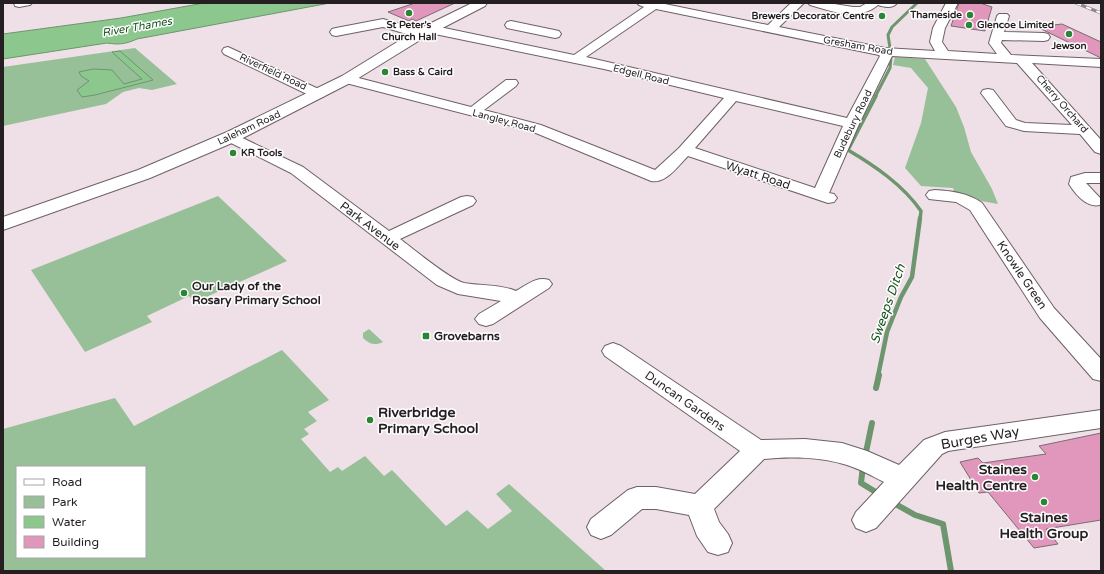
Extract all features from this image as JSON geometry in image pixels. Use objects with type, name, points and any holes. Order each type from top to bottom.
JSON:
[{"type":"main road","name":"Laleham Road","points":[[3,224],[144,174],[230,137],[347,79],[425,31],[481,3]]},
{"type":"street","points":[[770,29],[798,3]]},
{"type":"street","points":[[814,3],[859,10],[868,8],[874,3]]},
{"type":"street","points":[[882,3],[892,3]]},
{"type":"street","points":[[944,56],[936,42],[939,28],[952,3]]},
{"type":"street","points":[[575,60],[652,4]]},
{"type":"street","name":"Gresham Road","points":[[652,4],[885,52],[1101,63]]},
{"type":"street","points":[[1003,16],[998,36],[1044,37]]},
{"type":"street","name":"Edgell Road","points":[[336,32],[383,23],[604,65],[852,124]]},
{"type":"street","points":[[511,25],[555,34]]},
{"type":"street","points":[[498,44],[524,27]]},
{"type":"street","name":"Cherry Orchard","points":[[998,36],[995,43],[1015,59],[1085,130],[1101,149]]},
{"type":"street","name":"Riverfield Road","points":[[228,51],[318,94]]},
{"type":"street","name":"Budebury Road","points":[[824,196],[852,124],[886,56],[885,52]]},
{"type":"street","name":"Langley Road","points":[[347,79],[536,128],[657,177],[683,152],[687,151]]},
{"type":"street","points":[[473,112],[511,84]]},
{"type":"street","points":[[988,93],[1011,123],[1024,127],[1085,130]]},
{"type":"street","points":[[687,151],[687,148],[732,96]]},
{"type":"street","name":"Park Avenue","points":[[230,137],[296,170],[444,281],[458,288],[507,295],[515,300]]},
{"type":"street","name":"Wyatt Road","points":[[687,151],[824,196]]},
{"type":"street","points":[[1094,201],[1077,184],[1077,181],[1085,178],[1101,178]]},
{"type":"street","name":"Knowle Green","points":[[935,195],[965,199],[976,207],[1047,313],[1101,373]]},
{"type":"street","points":[[388,238],[467,201]]},
{"type":"street","points":[[486,319],[542,284]]},
{"type":"street","name":"Duncan Gardens","points":[[614,351],[757,450]]},
{"type":"street","name":"Burges Way","points":[[757,450],[768,448],[806,449],[851,456],[875,465],[882,502],[933,447],[946,442],[1101,419]]},
{"type":"street","points":[[700,506],[757,450]]},
{"type":"street","points":[[601,527],[638,498],[656,498],[700,506]]},
{"type":"street","points":[[700,506],[707,528],[718,543]]},
{"type":"green space","points":[[135,48],[177,84],[152,90],[139,88],[123,92],[106,104],[3,126],[3,67]]},
{"type":"green space","points":[[895,57],[925,59],[956,107],[964,127],[971,152],[992,189],[998,204],[981,201],[967,195],[955,193],[953,188],[921,186],[905,168],[921,123],[928,88],[911,68],[893,65]]},
{"type":"green space","points":[[218,196],[287,261],[195,302],[189,296],[147,316],[152,322],[85,352],[31,270]]},
{"type":"green space","points":[[369,329],[383,342],[372,344],[363,338],[363,333]]},
{"type":"green space","points":[[282,350],[329,400],[308,412],[317,421],[304,429],[309,434],[301,439],[330,472],[338,467],[342,471],[365,456],[384,476],[392,470],[446,526],[467,510],[488,529],[512,511],[496,494],[509,484],[606,571],[3,571],[3,429],[115,398],[134,426]]},
{"type":"water","name":"River Thames","points":[[204,3],[330,3],[137,39],[122,44],[107,43],[3,59],[3,34],[121,18]]},
{"type":"water","points":[[120,51],[153,80],[82,97],[77,90],[89,81],[81,76],[79,72],[93,69],[112,70],[124,84],[142,79],[112,52]]},
{"type":"building","points":[[415,3],[455,3],[416,21],[412,19],[409,21],[388,12]]},
{"type":"building","points":[[959,3],[980,3],[992,7],[985,31],[951,26]]},
{"type":"building","name":"Jewson","points":[[1062,24],[1101,42],[1101,58],[1037,27]]},
{"type":"building","name":"Staines Health Centre","points":[[1101,433],[1101,520],[1046,529],[1058,544],[1034,548],[988,492],[979,493],[960,462],[978,458],[983,463],[1046,454],[1039,446]]},
{"type":"waterway","name":"Sweeps Ditch","points":[[890,48],[888,35],[892,27],[917,3]]},
{"type":"waterway","name":"Sweeps Ditch","points":[[875,97],[890,68],[891,57]]},
{"type":"waterway","name":"Sweeps Ditch","points":[[876,96],[848,150],[878,169],[897,184],[921,211],[920,219]]},
{"type":"waterway","name":"Sweeps Ditch","points":[[878,376],[887,332],[901,297],[912,277],[920,218]]},
{"type":"waterway","name":"Sweeps Ditch","points":[[876,388],[879,375]]},
{"type":"waterway","name":"Sweeps Ditch","points":[[865,457],[872,423]]},
{"type":"waterway","name":"Sweeps Ditch","points":[[863,466],[861,483],[879,494]]},
{"type":"waterway","name":"Sweeps Ditch","points":[[892,502],[915,515],[943,524],[951,571]]},
{"type":"railway","points":[[1076,3],[1101,13]]},
{"type":"place","name":"St Peter's Church Hall","points":[[409,13]]},
{"type":"place","name":"Thameside","points":[[970,15]]},
{"type":"place","name":"Brewers Decorator Centre","points":[[882,16]]},
{"type":"place","name":"Glencoe Limited","points":[[969,25]]},
{"type":"place","name":"Jewson","points":[[1069,34]]},
{"type":"place","name":"Bass & Caird","points":[[385,72]]},
{"type":"place","name":"KR Tools","points":[[233,153]]},
{"type":"place","name":"Our Lady of the Rosary Primary School","points":[[184,293]]},
{"type":"place","name":"Grovebarns","points":[[426,336]]},
{"type":"place","name":"Riverbridge Primary School","points":[[370,420]]},
{"type":"place","name":"Staines Health Centre","points":[[1035,477]]},
{"type":"place","name":"Staines Health Group","points":[[1044,502]]}]
